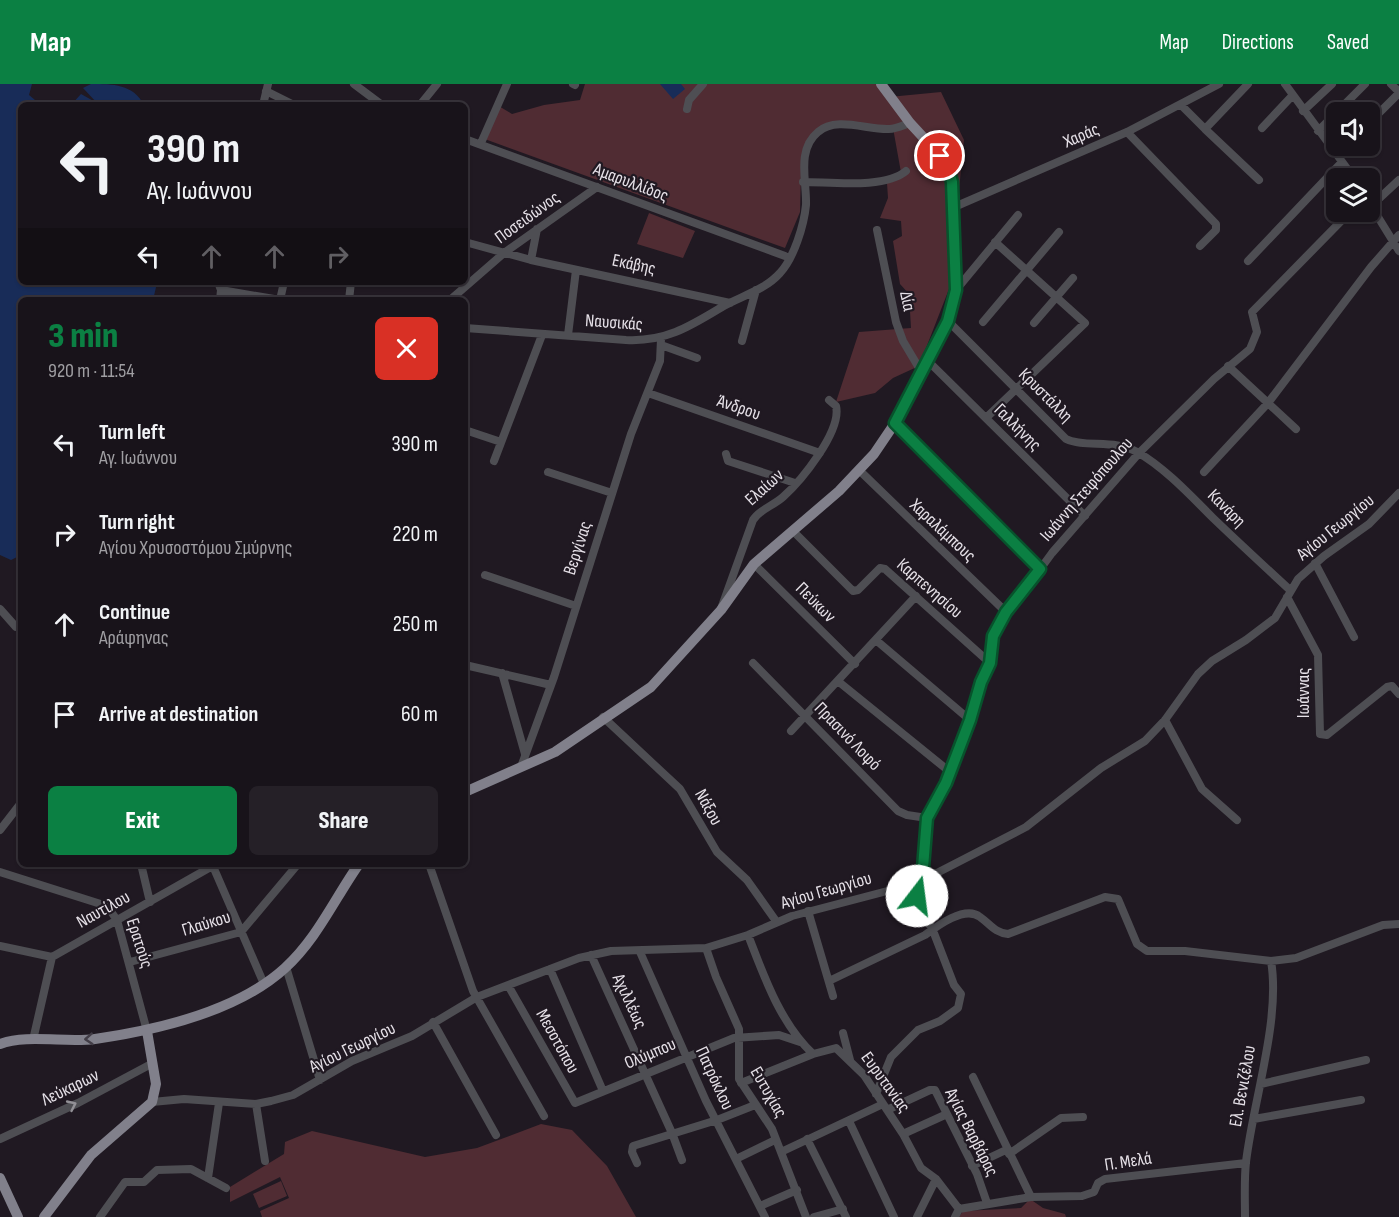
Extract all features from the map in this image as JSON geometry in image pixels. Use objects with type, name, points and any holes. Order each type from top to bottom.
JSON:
[{"type":"main road","points":[[468,791],[555,752],[603,717],[651,687],[721,610],[754,564],[859,470],[895,423],[948,321],[956,290],[952,182],[947,165],[910,123],[881,84]]},
{"type":"main road","points":[[1,1043],[33,1040],[91,1040],[147,1032],[225,1004],[264,984],[286,967],[314,932],[357,867]]},
{"type":"main road","name":"Ερατούς","points":[[147,1032],[156,1088],[153,1102]]},
{"type":"main road","points":[[44,1217],[91,1155],[153,1102]]},
{"type":"main road","points":[[0,1178],[18,1217]]},
{"type":"main road","points":[[11,1203],[13,1217]]},
{"type":"street","points":[[422,102],[437,84]]},
{"type":"street","points":[[481,143],[507,84]]},
{"type":"street","points":[[687,109],[689,100],[703,84]]},
{"type":"street","name":"Χαράς","points":[[952,208],[1128,132],[1219,84]]},
{"type":"street","points":[[1205,129],[1248,84]]},
{"type":"street","points":[[1285,84],[1347,168]]},
{"type":"street","points":[[1303,111],[1332,84]]},
{"type":"street","points":[[1318,131],[1365,84]]},
{"type":"street","points":[[1380,112],[1399,93],[1391,84]]},
{"type":"street","points":[[360,86],[377,102]]},
{"type":"street","points":[[267,88],[289,102]]},
{"type":"street","points":[[1262,128],[1292,96]]},
{"type":"street","points":[[1181,105],[1259,180]]},
{"type":"street","points":[[785,267],[785,256],[795,243],[806,205],[803,182],[809,143],[822,129],[847,125],[890,129],[910,123]]},
{"type":"street","points":[[1128,132],[1216,224],[1216,230],[1200,246]]},
{"type":"street","name":"Αμαρυλλίδος","points":[[468,140],[785,256]]},
{"type":"street","points":[[1248,261],[1340,158]]},
{"type":"street","points":[[803,182],[880,182],[897,178],[906,171]]},
{"type":"street","points":[[1380,196],[1399,180]]},
{"type":"street","name":"Ποσειδώνος","points":[[468,284],[504,253],[597,188]]},
{"type":"street","points":[[956,290],[1018,215]]},
{"type":"street","points":[[1380,218],[1396,238],[1399,251]]},
{"type":"street","name":"Ιωάννη Στεφόπουλου","points":[[918,882],[927,818],[950,772],[970,720],[981,682],[990,663],[993,636],[1006,612],[1139,453],[1254,343],[1257,332],[1252,312],[1340,222]]},
{"type":"street","points":[[531,260],[537,229]]},
{"type":"street","name":"Δία","points":[[877,230],[896,322],[903,341],[922,374]]},
{"type":"street","points":[[983,322],[1059,232]]},
{"type":"street","points":[[1204,472],[1268,403],[1396,238]]},
{"type":"street","points":[[986,418],[1083,326],[1082,318],[995,242]]},
{"type":"street","name":"Εκάβης","points":[[468,243],[531,260],[730,303]]},
{"type":"street","name":"Ναυσικάς","points":[[468,327],[542,335],[661,342],[776,277],[785,267],[795,243]]},
{"type":"street","points":[[568,335],[576,270]]},
{"type":"street","points":[[1034,323],[1073,278]]},
{"type":"street","name":"Ποσειδώνος","points":[[453,297],[467,285]]},
{"type":"street","points":[[219,286],[267,297]]},
{"type":"street","points":[[742,341],[756,290]]},
{"type":"street","name":"Κρυστάλλη","points":[[948,321],[1066,439],[1075,442],[1095,441],[1121,446],[1139,453]]},
{"type":"street","points":[[494,461],[542,335]]},
{"type":"street","points":[[661,342],[698,358]]},
{"type":"street","name":"Βεργίνας","points":[[521,766],[551,685],[631,434],[660,361],[661,342]]},
{"type":"street","name":"Γαλλήνης","points":[[928,361],[1084,516]]},
{"type":"street","points":[[1228,366],[1296,429]]},
{"type":"street","name":"Άνδρου","points":[[648,393],[820,453]]},
{"type":"street","name":"Ελαίων","points":[[721,610],[753,520],[758,512],[782,498],[820,453],[837,416],[836,406],[828,400]]},
{"type":"street","points":[[895,423],[1040,569]]},
{"type":"street","points":[[468,431],[501,442]]},
{"type":"street","name":"Κανάρη","points":[[1139,453],[1176,481],[1288,594]]},
{"type":"street","points":[[726,454],[728,461],[795,483]]},
{"type":"street","name":"Χαραλάμπους","points":[[859,470],[1006,612]]},
{"type":"street","points":[[548,471],[612,493]]},
{"type":"street","name":"Αγίου Γεωργίου","points":[[153,1102],[184,1099],[256,1104],[293,1095],[352,1061],[412,1036],[477,997],[591,955],[611,951],[640,952],[706,948],[808,911],[918,882],[1026,827],[1101,768],[1144,741],[1165,720],[1198,674],[1212,661],[1263,628],[1281,610],[1288,594],[1315,563],[1369,524],[1399,493]]},
{"type":"street","name":"Καρπενησίου","points":[[793,531],[849,587],[856,591],[883,568],[990,663]]},
{"type":"street","points":[[1315,563],[1354,637]]},
{"type":"street","name":"Πεύκων","points":[[754,564],[855,664]]},
{"type":"street","points":[[485,575],[576,606]]},
{"type":"street","name":"Ιωάννας","points":[[1288,594],[1318,655],[1320,734],[1327,735],[1387,687],[1392,686],[1399,693]]},
{"type":"street","points":[[791,731],[877,641],[916,596]]},
{"type":"street","points":[[0,609],[18,627]]},
{"type":"street","points":[[877,641],[970,720]]},
{"type":"street","name":"Πρασινό Λοφό","points":[[753,663],[898,811],[927,818]]},
{"type":"street","points":[[468,666],[551,685]]},
{"type":"street","points":[[502,672],[525,754]]},
{"type":"street","points":[[839,682],[950,772]]},
{"type":"street","name":"Νάξου","points":[[603,717],[680,789],[717,852],[747,880],[776,921]]},
{"type":"street","points":[[1165,720],[1202,789],[1237,820]]},
{"type":"street","points":[[0,828],[18,807]]},
{"type":"street","points":[[11,816],[18,817]]},
{"type":"street","points":[[142,867],[150,902]]},
{"type":"street","name":"Ναυτίλου","points":[[52,957],[211,867]]},
{"type":"street","points":[[215,867],[264,984]]},
{"type":"street","name":"Γλαύκου","points":[[130,962],[241,932],[295,867]]},
{"type":"street","points":[[430,867],[477,997],[544,1116]]},
{"type":"street","name":"Ερατούς","points":[[0,872],[106,905],[117,920],[147,1032]]},
{"type":"street","points":[[876,1094],[891,1057],[918,1030],[945,1018],[960,1004],[959,991],[954,985],[932,928],[923,916],[918,882]]},
{"type":"street","points":[[829,981],[925,934],[932,928],[974,914],[1002,933],[1015,933],[1111,897],[1121,903],[1137,944],[1147,951],[1185,951],[1271,961],[1296,958],[1383,925],[1399,924]]},
{"type":"street","points":[[808,911],[833,996]]},
{"type":"street","points":[[741,1083],[813,1054],[800,1042],[780,1007],[748,934]]},
{"type":"street","points":[[0,946],[52,957],[33,1040]]},
{"type":"street","name":"Ευτυχίας","points":[[706,948],[740,1037],[737,1073],[741,1083],[769,1124],[806,1217]]},
{"type":"street","name":"Πατρόκλου","points":[[640,952],[686,1056],[765,1217]]},
{"type":"street","name":"Αχιλλέως","points":[[591,955],[672,1132],[682,1160]]},
{"type":"street","name":"Ελ. Βενιζέλου","points":[[1245,1217],[1246,1163],[1261,1084],[1274,977],[1271,961]]},
{"type":"street","points":[[286,967],[320,1080]]},
{"type":"street","points":[[550,969],[603,1091]]},
{"type":"street","name":"Μεσοτόπου","points":[[509,987],[572,1101],[577,1103],[584,1101]]},
{"type":"street","points":[[434,1022],[496,1135]]},
{"type":"street","points":[[843,1033],[850,1061]]},
{"type":"street","name":"Ολύμπου","points":[[584,1101],[686,1056],[740,1037],[779,1035],[800,1042]]},
{"type":"street","name":"Ευρυτανίας","points":[[813,1054],[836,1048],[850,1061],[903,1134],[921,1168],[936,1179],[957,1213]]},
{"type":"street","points":[[1261,1084],[1366,1060]]},
{"type":"street","name":"Λεύκαρων","points":[[0,1139],[78,1103],[153,1063]]},
{"type":"street","points":[[973,1077],[1031,1197]]},
{"type":"street","name":"Αγίας Βαρβάρας","points":[[885,1107],[931,1089],[936,1092],[972,1166],[987,1203]]},
{"type":"street","points":[[1254,1119],[1361,1100]]},
{"type":"street","points":[[208,1178],[219,1102]]},
{"type":"street","points":[[256,1104],[265,1161]]},
{"type":"street","points":[[637,1163],[632,1152],[633,1146],[672,1132],[717,1120],[755,1105]]},
{"type":"street","points":[[781,1152],[885,1107]]},
{"type":"street","points":[[903,1134],[947,1114]]},
{"type":"street","points":[[972,1166],[1008,1151],[1061,1118],[1083,1118]]},
{"type":"street","points":[[849,1121],[894,1217]]},
{"type":"street","points":[[807,1139],[844,1213],[814,1217]]},
{"type":"street","points":[[736,1159],[776,1140]]},
{"type":"street","name":"Π. Μελά","points":[[957,1213],[987,1203],[1031,1197],[1089,1194],[1105,1179],[1246,1163]]},
{"type":"street","points":[[100,1217],[117,1189],[126,1181],[144,1182],[159,1170],[191,1169],[226,1188]]},
{"type":"street","points":[[917,1217],[936,1179]]},
{"type":"street","points":[[760,1206],[797,1190]]},
{"type":"shaded area","points":[[585,84],[879,84],[889,97],[941,92],[964,140],[949,289],[919,366],[893,378],[875,393],[836,402],[859,332],[911,328],[909,294],[900,284],[893,241],[902,236],[901,221],[880,218],[888,198],[887,183],[902,178],[893,128],[826,123],[810,138],[801,172],[800,212],[785,248],[482,138],[497,105],[512,114],[544,105],[580,100]]},
{"type":"shaded area","points":[[649,213],[695,231],[683,258],[637,244]]},
{"type":"shaded area","points":[[541,1124],[572,1130],[607,1166],[636,1217],[262,1217],[260,1211],[289,1198],[280,1177],[230,1202],[230,1187],[284,1154],[285,1142],[312,1131],[425,1157],[477,1148]]},
{"type":"shaded area","points":[[281,1181],[287,1196],[259,1208],[253,1194]]},
{"type":"shaded area","points":[[1030,1199],[1043,1208],[1065,1214],[1066,1217],[959,1217],[963,1211],[1021,1208]]},
{"type":"water","points":[[0,84],[32,84],[29,95],[37,102],[18,102],[18,285],[157,285],[154,297],[18,297],[18,556],[11,560],[0,555]]},
{"type":"water","points":[[91,84],[115,85],[128,89],[142,102],[96,102],[83,88]]},
{"type":"water","points":[[660,84],[681,84],[685,89],[673,99]]},
{"type":"water","points":[[81,94],[95,102],[74,102]]},
{"type":"route","points":[[917,896],[914,884],[922,880],[927,842],[927,818],[946,783],[970,720],[981,682],[990,663],[993,636],[1006,612],[1040,569],[895,423],[939,341],[948,321],[956,290],[952,182],[950,171],[940,156]]}]
